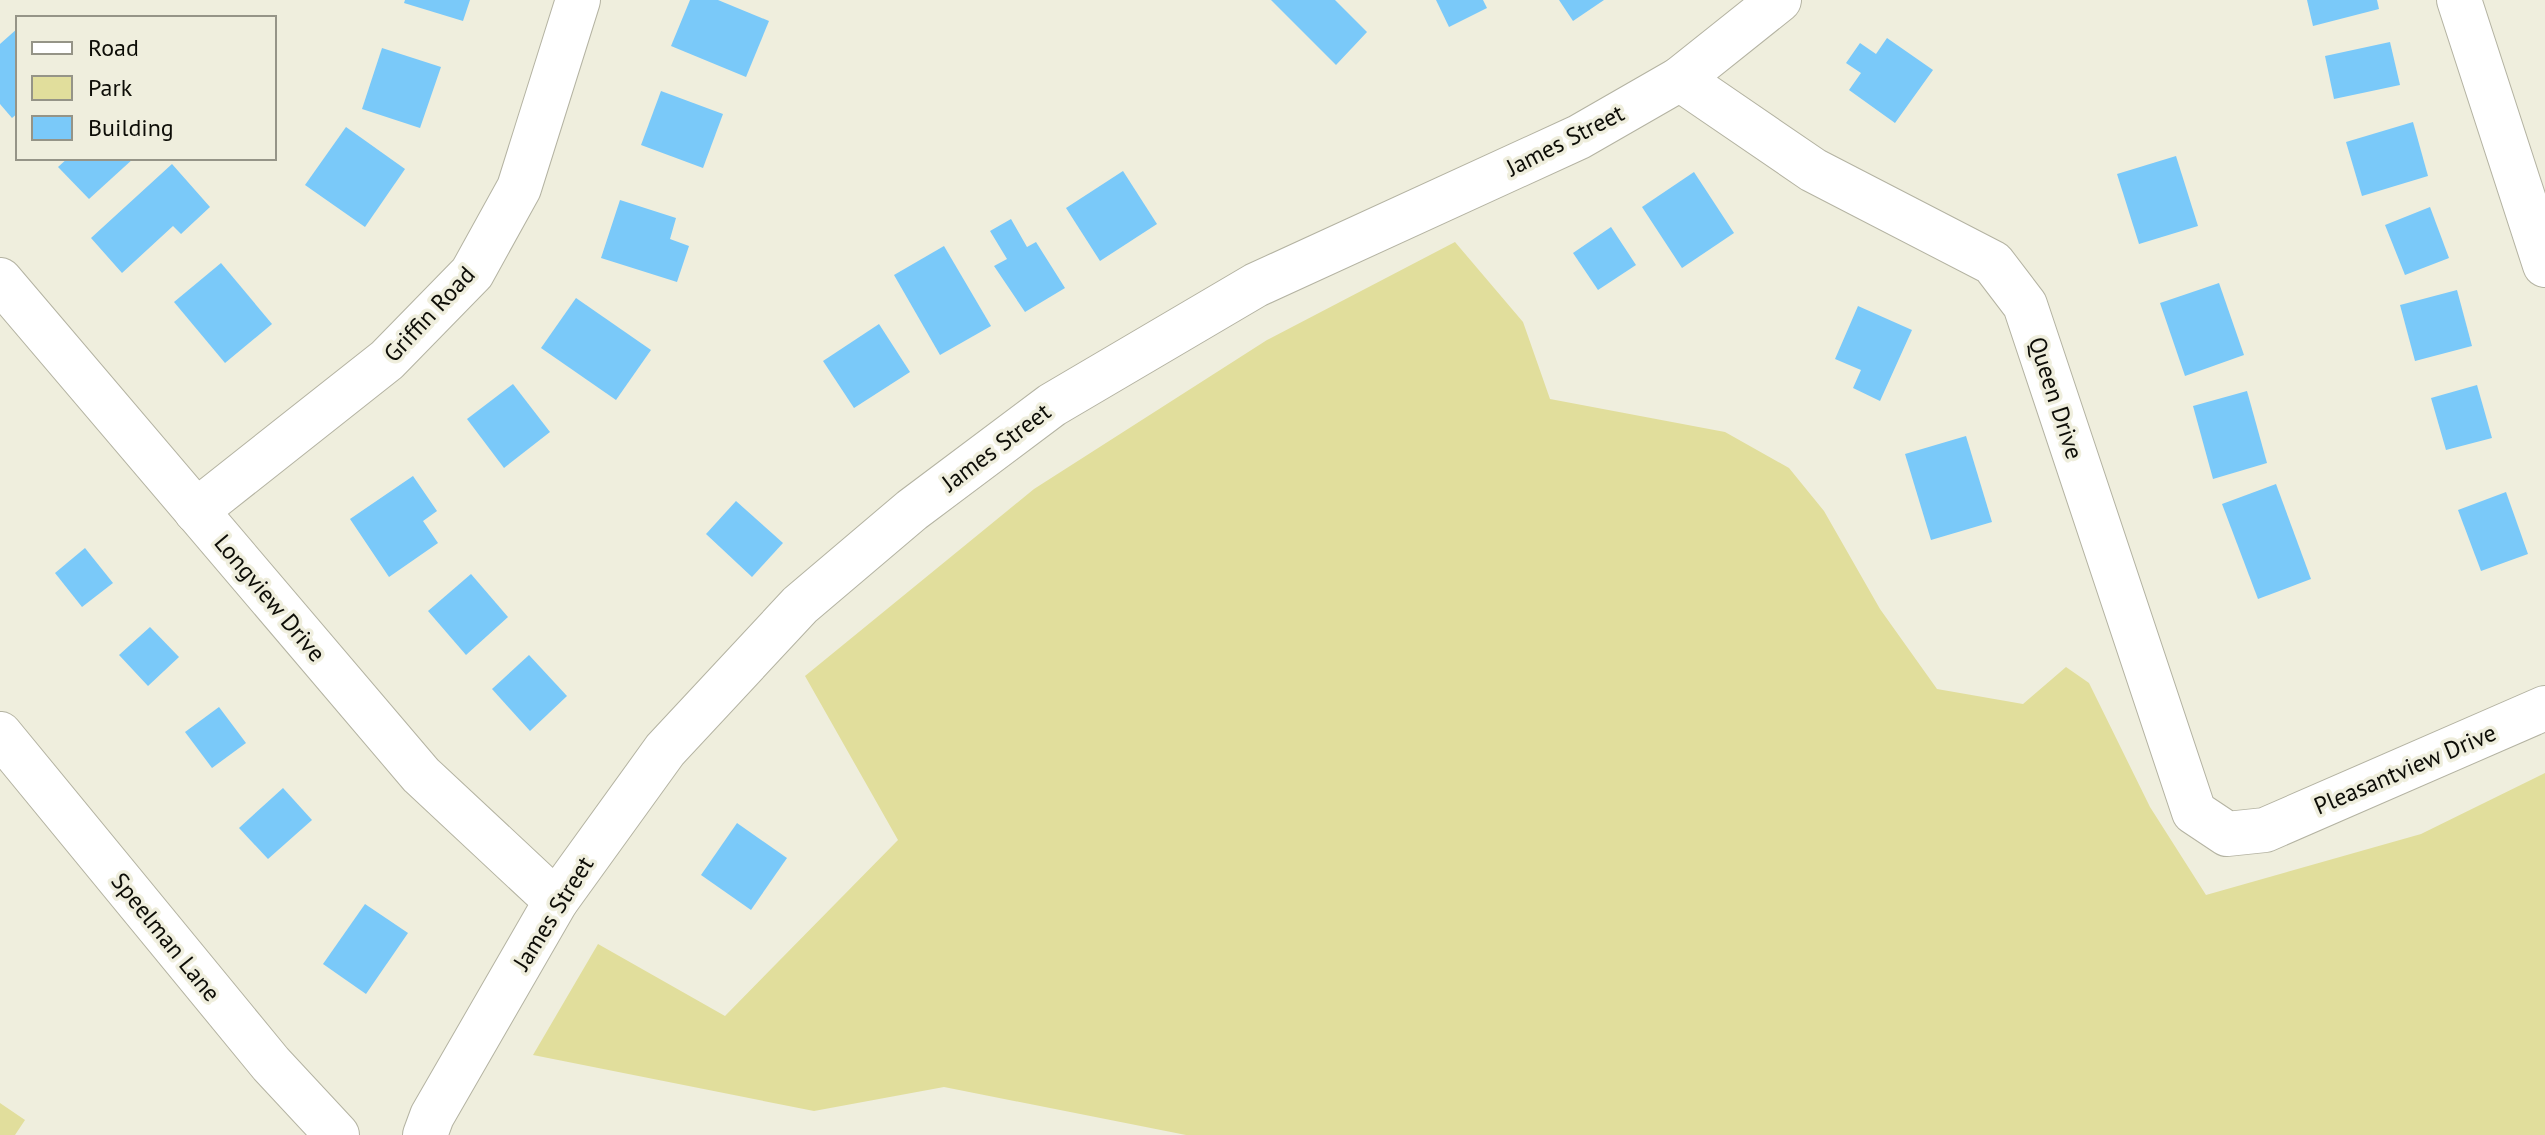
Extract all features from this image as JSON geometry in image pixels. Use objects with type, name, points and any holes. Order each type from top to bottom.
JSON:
[{"type":"street","name":"Griffin Road","points":[[196,511],[387,360],[472,273],[519,188],[578,0]]},
{"type":"street","name":"James Street","points":[[425,1135],[432,1116],[556,901],[665,750],[800,605],[912,510],[1052,405],[1256,285],[1579,137],[1680,79],[1779,0]]},
{"type":"street","points":[[2459,0],[2545,265]]},
{"type":"street","name":"Queen Drive","points":[[1680,79],[1813,170],[1993,263],[2025,305],[2194,812],[2227,834],[2265,830]]},
{"type":"street","name":"Longview Drive","points":[[0,280],[421,775],[556,901]]},
{"type":"street","name":"Pleasantview Drive","points":[[2265,830],[2545,708]]},
{"type":"street","name":"Speelman Lane","points":[[0,734],[271,1064],[337,1135]]},
{"type":"green space","points":[[1455,242],[1523,322],[1550,399],[1725,432],[1789,468],[1824,511],[1880,609],[1937,689],[2023,704],[2066,667],[2089,683],[2150,807],[2206,895],[2421,834],[2545,773],[2545,1135],[1186,1135],[944,1087],[814,1111],[533,1055],[598,944],[725,1016],[898,840],[805,676],[1034,489],[1267,340]]},
{"type":"green space","points":[[0,1103],[25,1120],[15,1135],[0,1135]]},
{"type":"building","points":[[405,0],[470,0],[463,21],[404,3]]},
{"type":"building","points":[[690,0],[718,0],[769,21],[746,77],[671,46]]},
{"type":"building","points":[[1271,0],[1335,0],[1367,32],[1336,65]]},
{"type":"building","points":[[1436,0],[1483,0],[1487,8],[1449,27]]},
{"type":"building","points":[[1559,0],[1604,0],[1573,21]]},
{"type":"building","points":[[2307,0],[2377,0],[2379,9],[2313,26]]},
{"type":"building","points":[[16,30],[16,115],[12,118],[0,104],[0,44]]},
{"type":"building","points":[[1887,38],[1933,70],[1895,123],[1849,90],[1861,73],[1846,63],[1860,43],[1876,54]]},
{"type":"building","points":[[2390,42],[2400,85],[2334,99],[2325,56]]},
{"type":"building","points":[[382,48],[441,67],[420,128],[362,109]]},
{"type":"building","points":[[661,91],[723,114],[703,168],[641,145]]},
{"type":"building","points":[[2413,122],[2428,176],[2362,196],[2346,142]]},
{"type":"building","points":[[346,127],[405,169],[365,227],[305,185]]},
{"type":"building","points":[[2176,156],[2198,226],[2139,244],[2117,174]]},
{"type":"building","points":[[66,160],[132,160],[89,199],[58,167]]},
{"type":"building","points":[[172,164],[210,207],[181,234],[173,226],[122,273],[91,238]]},
{"type":"building","points":[[1123,171],[1157,224],[1100,261],[1066,208]]},
{"type":"building","points":[[1694,172],[1734,233],[1682,268],[1642,207]]},
{"type":"building","points":[[620,200],[676,218],[670,239],[689,246],[677,282],[601,258]]},
{"type":"building","points":[[2430,207],[2449,258],[2405,275],[2385,225]]},
{"type":"building","points":[[1011,219],[1027,247],[1036,242],[1065,288],[1025,312],[994,266],[1007,259],[990,231]]},
{"type":"building","points":[[1611,227],[1636,265],[1598,290],[1573,253]]},
{"type":"building","points":[[944,246],[991,326],[940,355],[894,275]]},
{"type":"building","points":[[221,263],[272,324],[225,363],[174,302]]},
{"type":"building","points":[[2219,283],[2244,355],[2185,376],[2160,303]]},
{"type":"building","points":[[2457,290],[2472,346],[2415,361],[2400,305]]},
{"type":"building","points":[[576,298],[651,350],[616,400],[541,348]]},
{"type":"building","points":[[1858,306],[1912,330],[1880,401],[1853,388],[1861,370],[1835,359]]},
{"type":"building","points":[[879,324],[910,372],[854,408],[823,361]]},
{"type":"building","points":[[513,384],[550,432],[504,468],[467,419]]},
{"type":"building","points":[[2477,385],[2492,438],[2446,450],[2431,398]]},
{"type":"building","points":[[2247,391],[2267,463],[2213,479],[2193,406]]},
{"type":"building","points":[[1966,436],[1992,522],[1931,540],[1905,454]]},
{"type":"building","points":[[413,476],[437,511],[423,521],[438,543],[389,577],[350,519]]},
{"type":"building","points":[[2276,484],[2311,579],[2258,599],[2222,504]]},
{"type":"building","points":[[2506,492],[2528,554],[2481,571],[2458,510]]},
{"type":"building","points":[[736,501],[783,543],[752,577],[706,534]]},
{"type":"building","points":[[85,548],[113,583],[82,607],[55,573]]},
{"type":"building","points":[[471,574],[508,617],[466,655],[428,611]]},
{"type":"building","points":[[150,627],[179,657],[148,686],[119,655]]},
{"type":"building","points":[[529,655],[567,696],[530,731],[492,689]]},
{"type":"building","points":[[219,707],[246,743],[212,768],[185,732]]},
{"type":"building","points":[[283,788],[312,820],[268,859],[239,828]]},
{"type":"building","points":[[737,823],[787,858],[751,910],[701,875]]},
{"type":"building","points":[[365,904],[408,933],[366,994],[323,964]]}]
